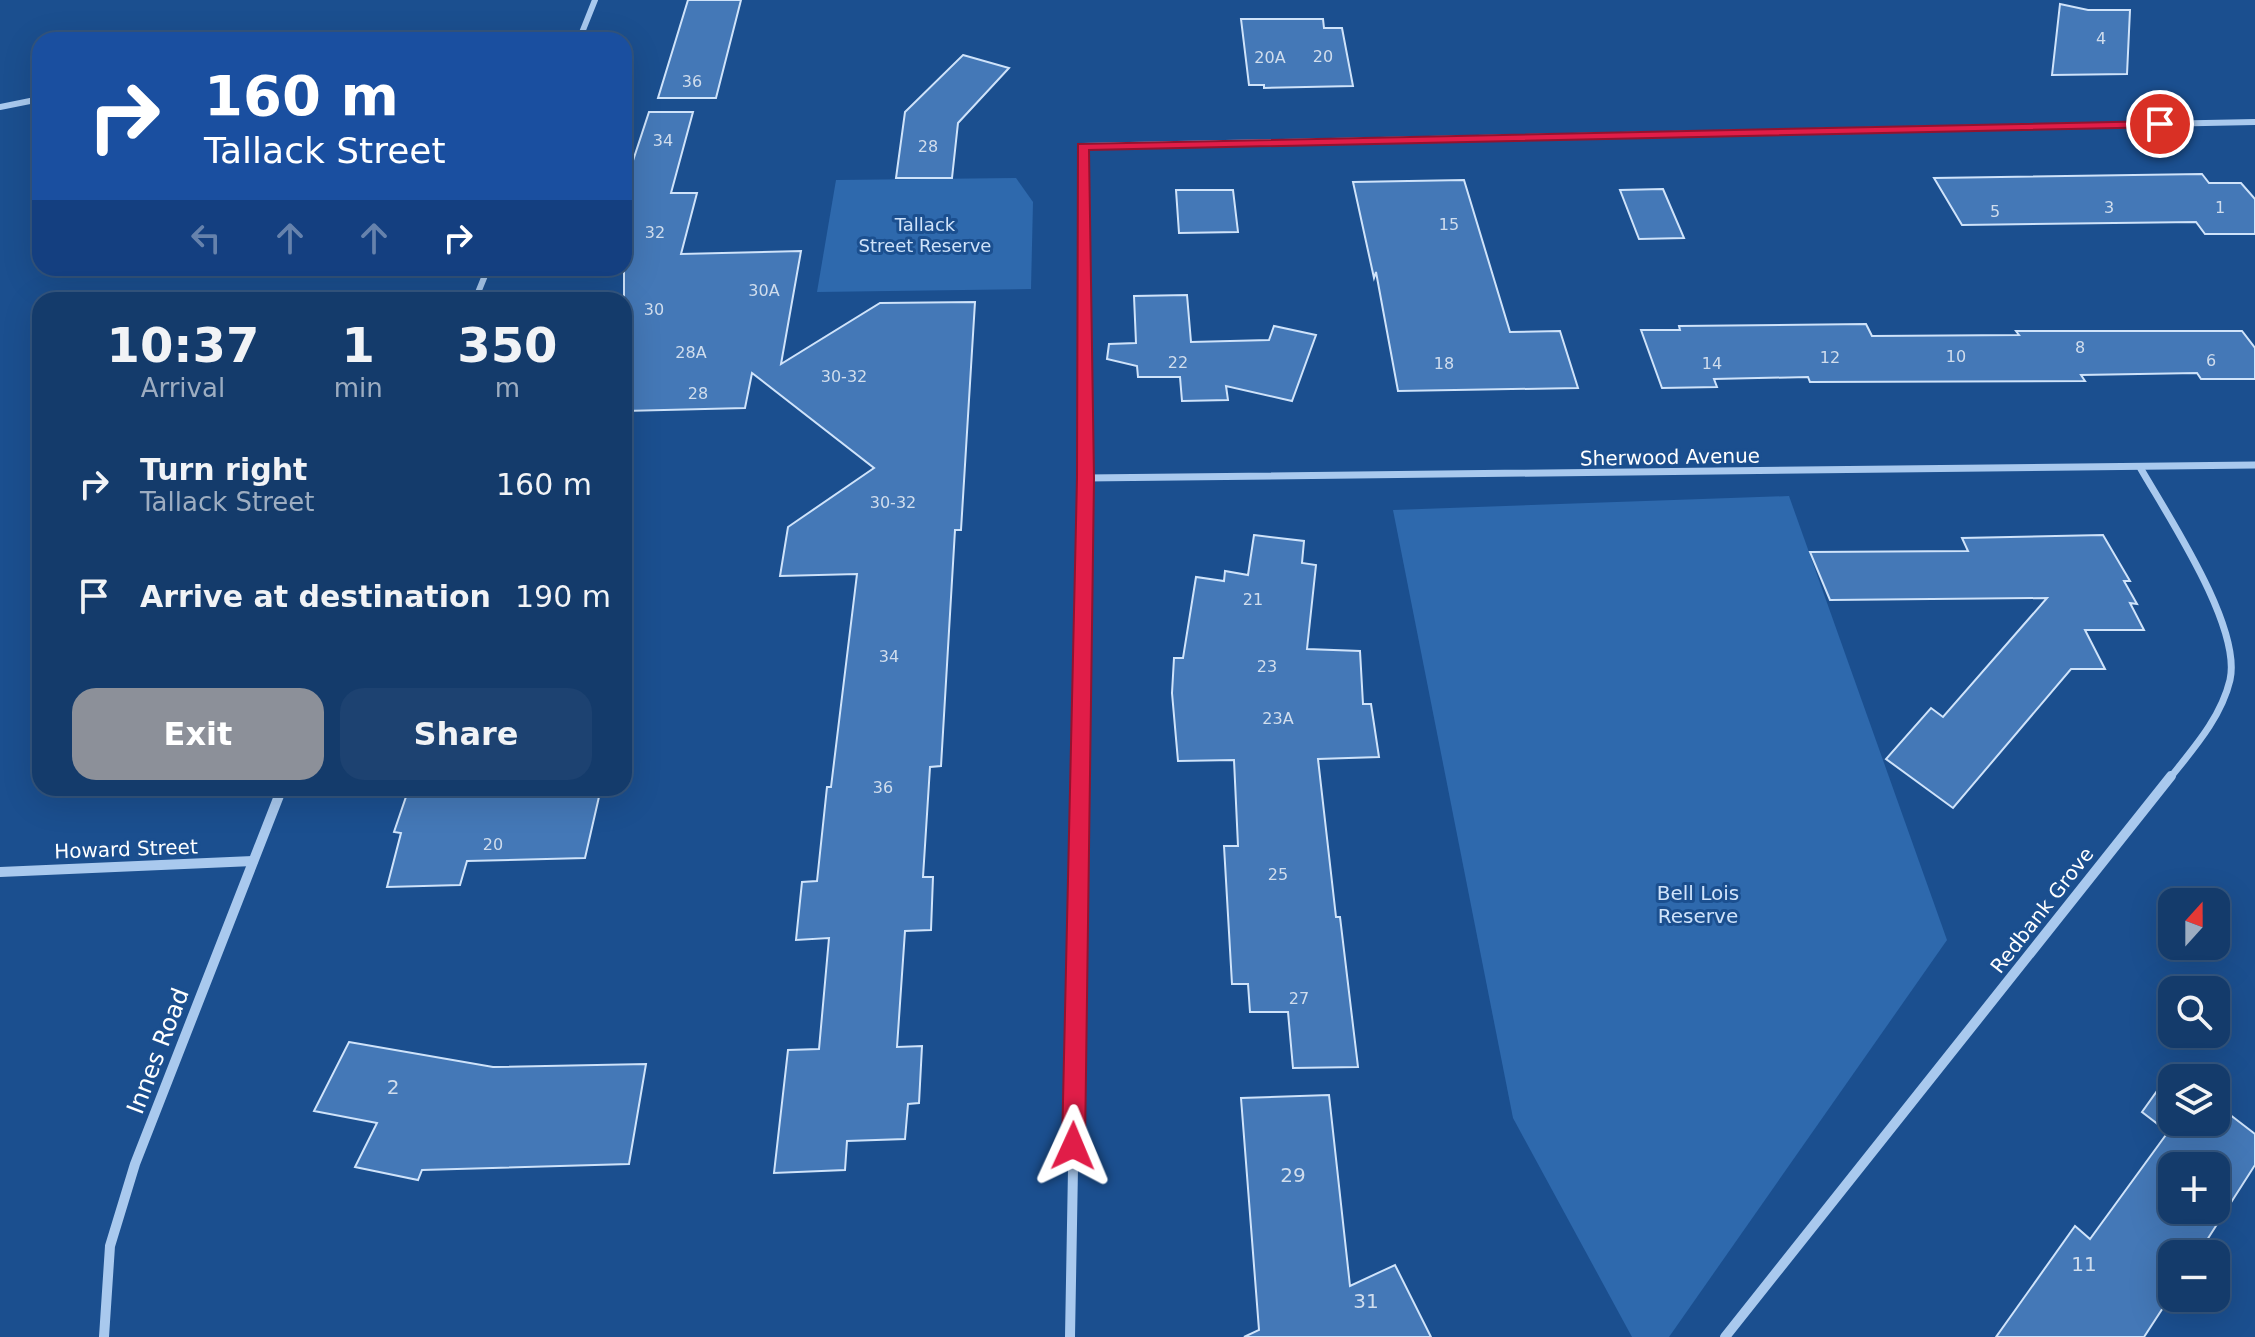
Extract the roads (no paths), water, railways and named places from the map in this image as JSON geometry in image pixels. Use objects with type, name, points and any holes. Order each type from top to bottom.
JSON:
[{"type":"street","points":[[582,32],[595,0]]},
{"type":"street","points":[[0,107],[32,101]]},
{"type":"street","points":[[1070,1337],[1086,478],[1082,146],[2255,122]]},
{"type":"street","name":"Sherwood Avenue","points":[[1086,478],[2141,469],[2255,465]]},
{"type":"street","name":"Redbank Grove","points":[[1725,1337],[2204,735],[2227,692],[2231,658],[2222,619],[2141,469]]},
{"type":"street","name":"Innes Road","points":[[104,1337],[110,1246],[135,1164],[279,796]]},
{"type":"street","name":"Howard Street","points":[[0,872],[253,861]]},
{"type":"park label","name":"Tallack Street Reserve","points":[[925,235]]},
{"type":"park label","name":"Bell Lois Reserve","points":[[1698,904]]}]
